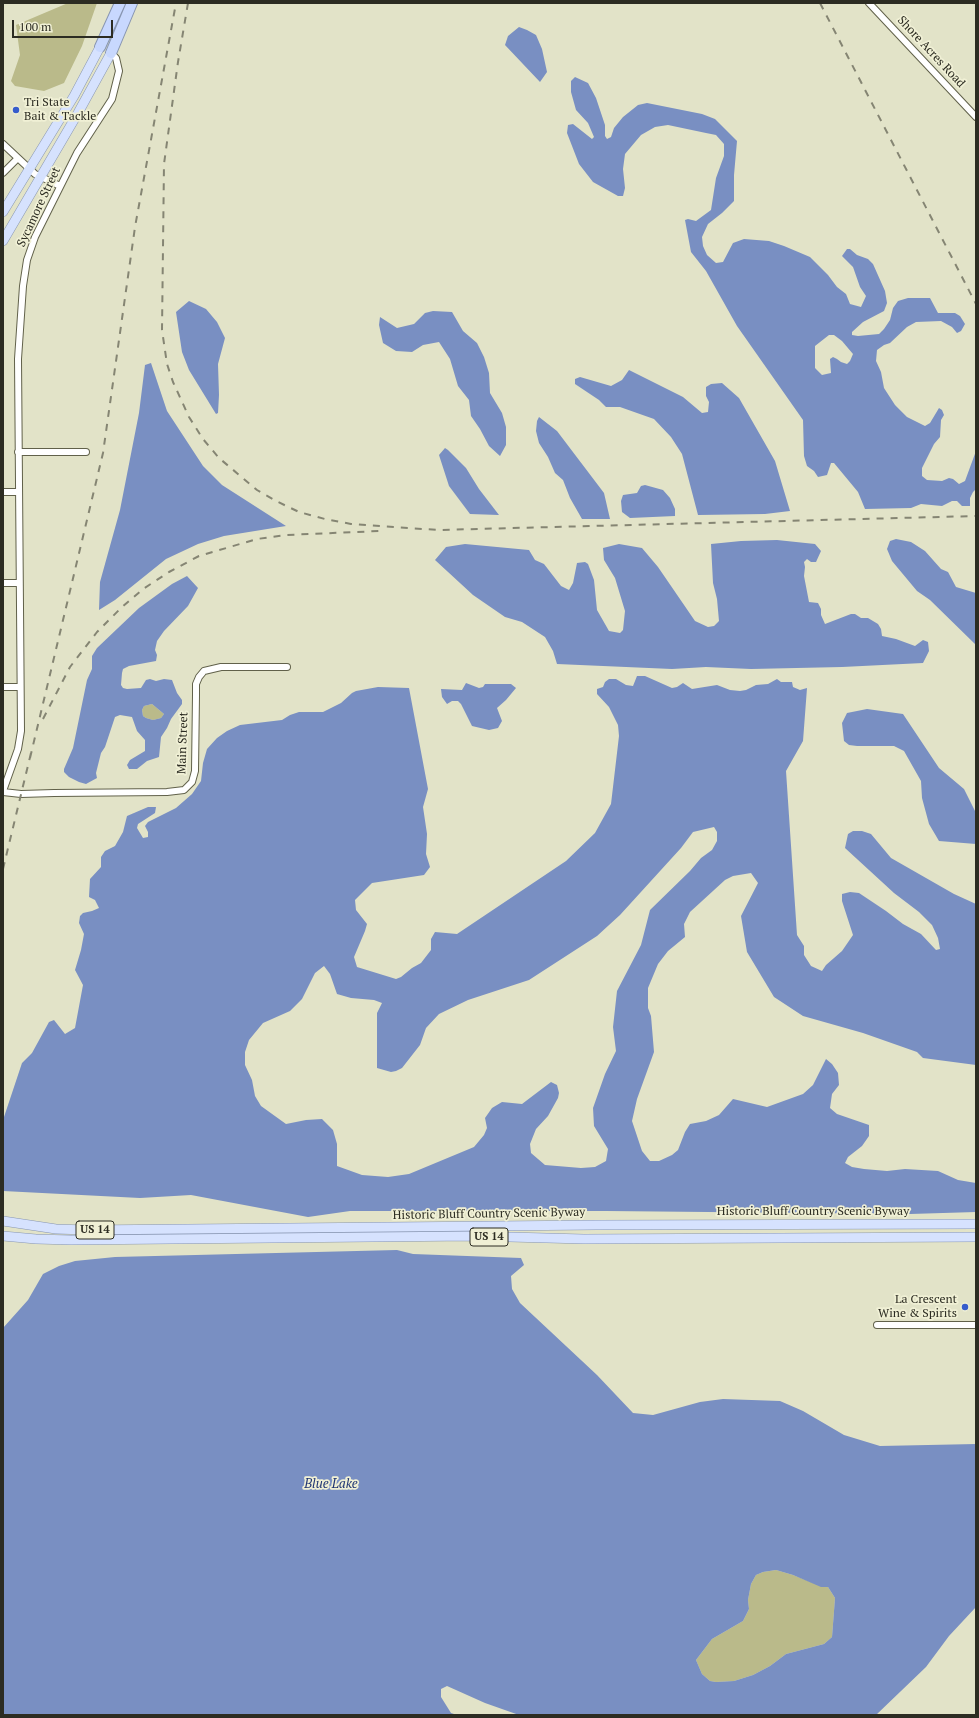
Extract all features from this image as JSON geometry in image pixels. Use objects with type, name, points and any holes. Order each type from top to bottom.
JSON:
[{"type":"highway","points":[[100,47],[120,3]]},
{"type":"highway","points":[[111,53],[132,3]]},
{"type":"main road","points":[[3,241],[35,173],[48,139],[74,96],[100,47]]},
{"type":"main road","points":[[3,212],[35,173],[111,53]]},
{"type":"main road","name":"Historic Bluff Country Scenic Byway","points":[[3,1221],[56,1229],[86,1230],[604,1225],[976,1224]]},
{"type":"main road","name":"Historic Bluff Country Scenic Byway","points":[[3,1236],[72,1240],[472,1236],[584,1239],[976,1237]]},
{"type":"street","name":"Shore Acres Road","points":[[869,3],[976,117]]},
{"type":"street","name":"Sycamore Street","points":[[3,792],[20,740],[18,358],[25,273],[27,260],[35,237],[46,218],[60,186],[77,153],[112,99],[119,71],[116,58],[111,53]]},
{"type":"street","points":[[3,144],[35,173],[60,186]]},
{"type":"street","points":[[3,173],[18,158]]},
{"type":"street","points":[[18,452],[86,452]]},
{"type":"street","points":[[3,492],[18,492]]},
{"type":"street","points":[[3,583],[19,583]]},
{"type":"street","name":"Main Street","points":[[3,792],[21,794],[167,792],[184,790],[188,788],[192,782],[195,771],[196,684],[204,671],[221,667],[287,667]]},
{"type":"street","points":[[3,687],[20,687]]},
{"type":"street","points":[[877,1325],[976,1325]]},
{"type":"green space","points":[[68,3],[97,3],[82,46],[64,83],[44,91],[15,86],[11,81],[20,55],[16,25]]},
{"type":"green space","points":[[152,704],[164,714],[161,718],[153,720],[143,716],[142,710],[144,706]]},
{"type":"green space","points":[[776,1570],[821,1586],[828,1587],[835,1598],[832,1637],[824,1644],[786,1654],[770,1666],[753,1675],[734,1681],[710,1681],[702,1674],[696,1660],[712,1639],[743,1621],[749,1609],[748,1600],[751,1584],[756,1575],[763,1572]]},
{"type":"water","points":[[519,27],[536,35],[542,49],[547,72],[540,82],[505,45],[508,36]]},
{"type":"water","points":[[575,77],[588,83],[596,98],[605,125],[605,136],[607,139],[611,137],[614,128],[623,117],[638,105],[647,103],[702,114],[715,119],[737,141],[734,175],[734,201],[708,224],[702,237],[703,246],[707,255],[716,263],[723,262],[733,243],[744,239],[769,241],[810,257],[828,275],[837,287],[846,294],[850,304],[861,307],[866,296],[860,287],[853,267],[842,256],[847,249],[850,249],[857,255],[868,259],[873,264],[885,291],[887,303],[884,311],[863,322],[852,332],[852,335],[858,336],[879,334],[890,320],[893,308],[898,301],[908,298],[930,298],[938,313],[955,313],[960,316],[965,324],[961,331],[957,333],[952,327],[941,321],[916,322],[907,327],[890,343],[877,350],[876,361],[881,372],[884,388],[895,405],[907,417],[925,426],[930,423],[939,408],[942,410],[944,415],[941,420],[940,437],[934,444],[922,468],[922,476],[927,480],[942,481],[949,478],[953,479],[959,484],[965,481],[976,451],[976,489],[970,498],[970,506],[962,506],[957,501],[952,501],[942,506],[921,504],[911,508],[865,509],[858,492],[834,463],[831,463],[827,475],[818,477],[814,471],[807,466],[804,456],[803,420],[737,326],[706,271],[691,252],[685,220],[688,219],[696,221],[711,210],[716,178],[724,156],[724,144],[716,135],[668,125],[655,127],[641,135],[625,154],[623,169],[625,188],[623,196],[618,196],[593,182],[579,164],[567,133],[568,125],[573,124],[592,139],[594,137],[588,123],[576,110],[571,92],[571,81]],"holes":[[[829,335],[834,335],[842,341],[853,354],[847,364],[833,357],[830,359],[831,373],[822,375],[815,368],[815,346]]]},
{"type":"water","points":[[189,301],[206,309],[217,322],[225,338],[218,364],[219,395],[218,413],[216,414],[189,370],[182,352],[176,312]]},
{"type":"water","points":[[433,311],[452,312],[463,331],[477,343],[484,357],[489,373],[490,393],[502,413],[506,427],[506,445],[500,456],[489,446],[471,416],[469,400],[458,386],[450,359],[439,342],[423,345],[412,352],[396,351],[383,343],[379,325],[380,317],[397,328],[414,324],[425,313]]},
{"type":"water","points":[[151,363],[167,411],[203,466],[222,485],[286,526],[224,536],[198,544],[166,559],[115,600],[99,610],[100,582],[120,510],[139,413],[145,365]]},
{"type":"water","points":[[629,370],[683,397],[702,413],[708,412],[709,402],[706,396],[706,387],[711,384],[722,383],[739,398],[775,461],[790,511],[765,514],[698,515],[682,454],[671,437],[654,419],[620,407],[606,407],[599,400],[575,384],[575,379],[580,377],[611,386],[622,380]]},
{"type":"water","points":[[539,417],[557,431],[604,493],[610,519],[582,519],[570,498],[563,480],[555,473],[548,457],[539,443],[536,431]]},
{"type":"water","points":[[445,448],[466,468],[479,489],[499,515],[470,514],[449,486],[439,455]]},
{"type":"water","points":[[645,485],[663,490],[670,498],[675,509],[675,516],[630,518],[622,512],[621,501],[623,495],[637,493],[641,486]]},
{"type":"water","points":[[896,539],[911,542],[925,551],[941,569],[948,572],[956,587],[976,593],[976,645],[930,600],[917,591],[892,561],[887,549],[890,541]]},
{"type":"water","points":[[777,540],[815,544],[821,551],[816,562],[811,562],[807,559],[804,562],[804,576],[809,602],[818,603],[825,624],[851,614],[855,614],[861,618],[868,618],[878,624],[881,629],[882,636],[915,646],[923,640],[928,642],[929,651],[923,663],[751,669],[706,667],[672,669],[557,664],[553,651],[545,637],[522,622],[505,617],[473,595],[435,560],[446,547],[465,544],[529,550],[535,560],[544,564],[561,586],[569,590],[573,583],[577,563],[585,562],[588,564],[594,580],[597,610],[609,631],[620,633],[623,630],[625,611],[615,578],[604,560],[603,548],[619,544],[642,548],[658,567],[695,621],[708,627],[714,626],[719,621],[717,599],[713,583],[711,544]]},
{"type":"water","points":[[187,576],[198,588],[188,606],[164,631],[157,641],[155,650],[157,655],[156,661],[129,666],[123,669],[121,685],[123,688],[127,689],[141,688],[146,680],[172,680],[177,693],[182,700],[182,704],[171,719],[161,737],[159,757],[147,761],[137,769],[129,769],[127,765],[130,760],[145,751],[145,740],[137,731],[132,717],[120,715],[115,717],[105,747],[101,753],[96,773],[97,778],[86,784],[69,777],[64,772],[64,769],[73,748],[87,680],[92,669],[92,656],[97,648],[139,608],[172,584]],"holes":[[[152,704],[164,714],[161,718],[153,720],[143,716],[142,710],[144,706]]]},
{"type":"water","points":[[637,676],[645,676],[672,688],[683,683],[692,689],[717,685],[730,690],[740,691],[756,685],[768,684],[777,679],[781,682],[792,682],[793,687],[800,690],[807,688],[803,741],[786,771],[797,935],[804,946],[804,955],[811,966],[822,971],[826,965],[842,951],[853,935],[842,901],[842,894],[850,892],[859,893],[903,924],[921,934],[936,950],[940,949],[938,938],[932,925],[919,912],[894,893],[845,848],[848,834],[853,831],[862,831],[871,834],[891,858],[954,894],[976,904],[976,1065],[923,1058],[917,1052],[863,1033],[803,1016],[774,997],[747,952],[741,916],[758,883],[751,873],[733,876],[725,880],[690,912],[684,924],[685,937],[668,951],[658,964],[648,988],[648,1008],[651,1016],[654,1052],[637,1099],[632,1121],[642,1151],[650,1161],[659,1161],[672,1155],[678,1150],[690,1124],[706,1121],[719,1115],[733,1099],[767,1107],[803,1094],[813,1085],[826,1059],[832,1064],[838,1073],[839,1085],[832,1094],[830,1108],[837,1114],[869,1125],[869,1136],[862,1146],[848,1157],[845,1163],[852,1167],[887,1171],[905,1169],[938,1171],[958,1180],[976,1183],[976,1212],[910,1214],[607,1211],[350,1211],[308,1217],[191,1195],[140,1198],[3,1191],[3,1120],[22,1063],[32,1053],[49,1022],[54,1020],[65,1034],[75,1028],[83,985],[75,970],[84,934],[79,923],[80,916],[83,913],[99,908],[95,900],[89,897],[90,879],[101,867],[101,857],[105,851],[115,846],[123,832],[127,816],[148,807],[156,807],[155,813],[138,824],[137,828],[143,838],[148,837],[148,832],[145,826],[148,822],[176,808],[192,794],[201,781],[203,763],[207,749],[217,738],[240,725],[282,720],[299,712],[323,712],[341,703],[356,691],[378,687],[409,688],[428,789],[423,807],[427,834],[426,854],[430,867],[424,875],[372,883],[355,900],[356,910],[367,924],[354,957],[357,967],[396,979],[421,963],[431,950],[431,939],[435,932],[457,934],[566,861],[595,833],[611,804],[619,736],[618,725],[609,707],[597,694],[597,689],[603,687],[605,682],[609,679],[616,679],[626,685],[633,686]],"holes":[[[714,827],[717,832],[717,841],[712,850],[701,858],[690,871],[650,910],[641,945],[617,991],[613,1027],[616,1051],[605,1074],[593,1108],[594,1126],[608,1149],[606,1161],[595,1167],[581,1168],[545,1165],[531,1153],[530,1144],[536,1129],[548,1116],[558,1098],[559,1093],[557,1085],[551,1082],[522,1104],[502,1102],[492,1108],[485,1118],[487,1128],[484,1135],[474,1147],[409,1174],[388,1177],[362,1175],[337,1166],[337,1144],[333,1130],[322,1119],[306,1120],[286,1124],[261,1106],[255,1096],[252,1080],[245,1065],[245,1052],[249,1040],[263,1023],[290,1011],[302,999],[315,973],[324,966],[330,974],[337,994],[351,998],[374,1000],[382,1003],[377,1013],[377,1068],[391,1072],[396,1071],[402,1068],[420,1045],[426,1028],[439,1014],[468,1000],[529,980],[597,936],[620,915],[681,848],[693,832]]]},
{"type":"water","points":[[466,683],[479,688],[483,687],[485,684],[511,684],[516,688],[497,708],[502,721],[498,728],[489,730],[472,726],[458,701],[452,701],[447,704],[442,697],[441,689],[462,690]]},
{"type":"water","points":[[867,709],[903,714],[939,768],[964,789],[976,813],[976,844],[939,841],[929,824],[922,798],[921,781],[904,751],[894,746],[857,746],[849,745],[844,741],[842,723],[847,713]]},
{"type":"water","name":"Blue Lake","points":[[397,1250],[413,1254],[521,1258],[524,1265],[511,1276],[512,1289],[520,1303],[597,1375],[633,1413],[653,1415],[700,1402],[723,1399],[780,1401],[803,1411],[844,1435],[880,1446],[976,1444],[976,1607],[949,1636],[926,1667],[876,1715],[519,1715],[485,1703],[447,1686],[441,1689],[441,1697],[451,1713],[457,1715],[3,1715],[3,1328],[28,1300],[43,1274],[59,1266],[75,1261],[115,1257]],"holes":[[[776,1570],[793,1575],[821,1587],[828,1587],[835,1598],[832,1637],[824,1644],[786,1654],[770,1666],[753,1675],[734,1681],[710,1681],[702,1674],[696,1660],[712,1639],[743,1621],[749,1609],[748,1600],[751,1584],[756,1575],[763,1572]]]},
{"type":"railway","points":[[30,758],[103,453],[135,227],[176,3]]},
{"type":"railway","points":[[188,3],[164,164],[162,330],[167,364],[173,382],[189,417],[203,439],[219,458],[257,490],[299,512],[325,519],[351,524],[438,530],[976,516]]},
{"type":"railway","points":[[820,3],[976,304]]},
{"type":"railway","points":[[43,719],[70,667],[97,632],[143,589],[169,572],[199,556],[257,539],[286,535],[379,531]]},
{"type":"railway","points":[[3,869],[31,753]]},
{"type":"place","name":"Tri State Bait & Tackle","points":[[16,110]]},
{"type":"place","name":"La Crescent Wine & Spirits","points":[[965,1307]]}]
